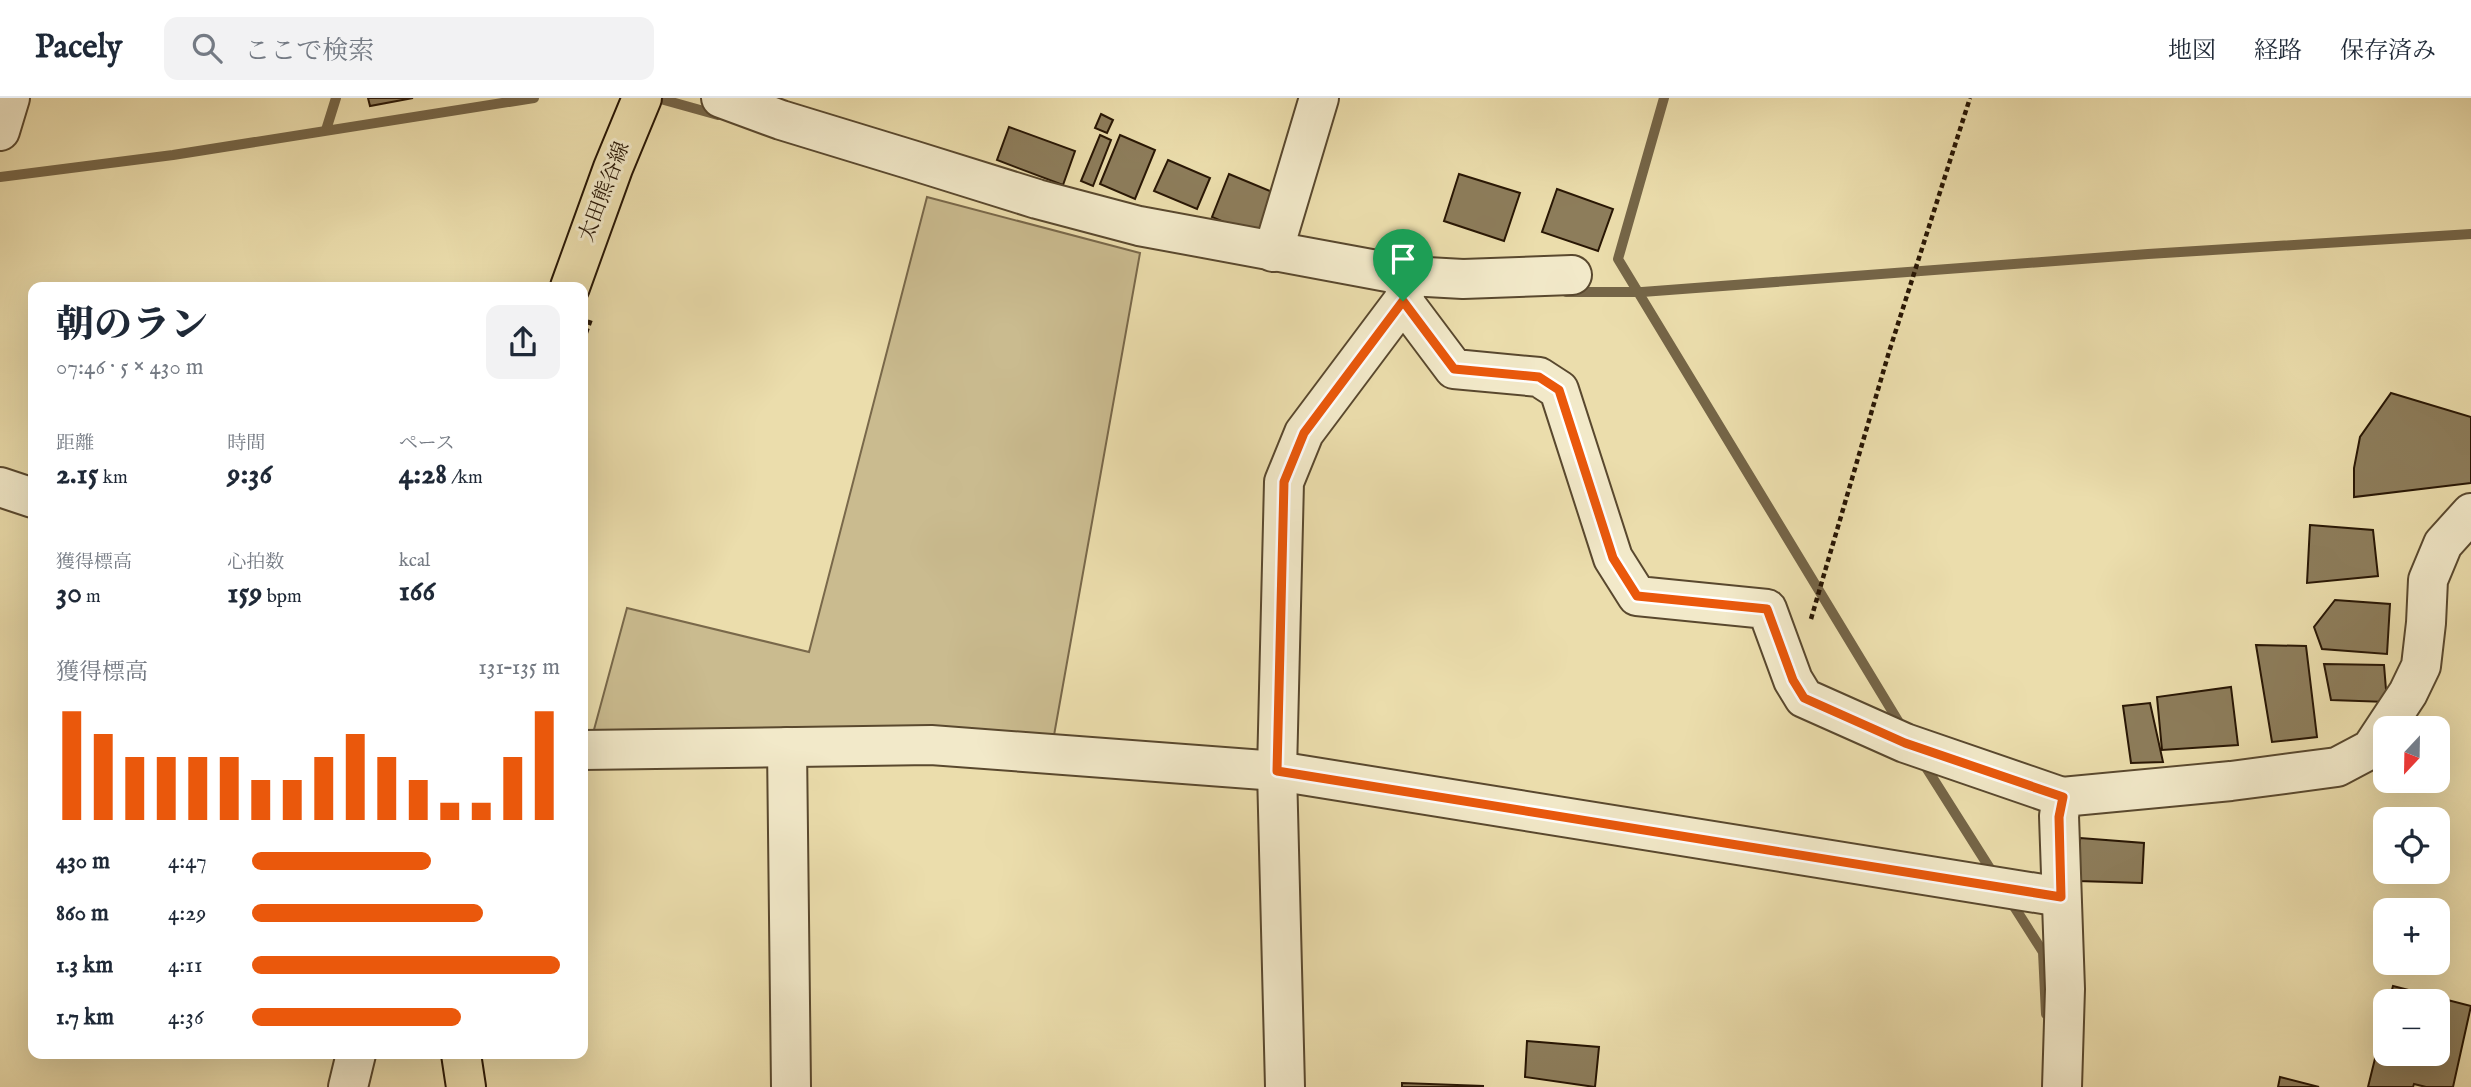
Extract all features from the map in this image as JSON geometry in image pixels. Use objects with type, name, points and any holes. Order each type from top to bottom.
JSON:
[{"type":"main road","name":"太田熊谷線","points":[[572,282],[613,168],[642,98]]},
{"type":"main road","points":[[462,1059],[466,1087]]},
{"type":"street","points":[[0,131],[10,98]]},
{"type":"street","points":[[722,98],[781,120],[1038,199],[1139,226],[1273,252],[1406,289],[1463,279],[1572,275]]},
{"type":"street","points":[[1273,252],[1319,98]]},
{"type":"street","points":[[1406,289],[1454,369],[1539,377],[1559,390],[1613,558],[1637,596],[1767,609],[1793,680],[1804,698],[1905,743],[2063,797],[2231,781],[2337,767],[2371,748],[2408,693],[2421,666],[2428,580],[2443,544],[2471,513]]},
{"type":"street","points":[[1285,1087],[1277,771],[1284,482],[1304,433],[1406,289]]},
{"type":"street","points":[[0,487],[28,496]]},
{"type":"street","points":[[588,750],[931,745],[1277,771],[2061,897]]},
{"type":"street","points":[[787,747],[790,1087]]},
{"type":"street","points":[[2062,1087],[2065,989],[2059,817],[2063,797]]},
{"type":"street","points":[[348,1087],[355,1059]]},
{"type":"path","points":[[1810,622],[1911,280],[1970,98]]},
{"type":"shaded area","points":[[927,197],[1140,253],[1053,741],[592,737],[627,608],[809,652]]},
{"type":"building","points":[[368,98],[413,98],[370,106]]},
{"type":"building","points":[[1101,114],[1113,120],[1107,133],[1095,128]]},
{"type":"building","points":[[1009,127],[1075,151],[1063,185],[997,160]]},
{"type":"building","points":[[1100,135],[1111,140],[1093,186],[1081,181]]},
{"type":"building","points":[[1120,135],[1155,150],[1135,199],[1100,184]]},
{"type":"building","points":[[1168,160],[1210,178],[1197,209],[1154,191]]},
{"type":"building","points":[[1229,174],[1277,194],[1259,237],[1212,217]]},
{"type":"building","points":[[1459,174],[1520,193],[1504,241],[1444,221]]},
{"type":"building","points":[[1557,189],[1613,209],[1598,251],[1542,232]]},
{"type":"building","points":[[2391,393],[2471,417],[2471,483],[2354,497],[2354,468],[2360,437]]},
{"type":"building","points":[[2310,525],[2373,530],[2378,576],[2307,583]]},
{"type":"building","points":[[2335,600],[2390,604],[2387,654],[2322,649],[2314,627]]},
{"type":"building","points":[[2256,645],[2306,646],[2317,737],[2272,742]]},
{"type":"building","points":[[2324,664],[2384,665],[2387,702],[2331,700]]},
{"type":"building","points":[[2231,687],[2238,745],[2162,750],[2157,697]]},
{"type":"building","points":[[2150,703],[2163,762],[2131,763],[2123,706]]},
{"type":"building","points":[[2080,838],[2144,843],[2142,883],[2078,881]]},
{"type":"building","points":[[2450,1001],[2471,1006],[2453,1087],[2414,1084],[2413,1087],[2368,1087],[2373,1066],[2450,1066]]},
{"type":"building","points":[[1527,1041],[1599,1047],[1595,1087],[1525,1077]]},
{"type":"building","points":[[2280,1077],[2319,1087],[2278,1087]]},
{"type":"building","points":[[1402,1083],[1484,1086],[1402,1087]]},
{"type":"waterway","points":[[326,130],[336,98]]},
{"type":"waterway","points":[[0,177],[173,155],[534,98]]},
{"type":"waterway","points":[[657,98],[718,115]]},
{"type":"waterway","points":[[1664,98],[1618,259],[1903,729]]},
{"type":"waterway","points":[[1566,292],[1642,292],[2148,254],[2471,234]]},
{"type":"waterway","points":[[1922,761],[1996,878]]},
{"type":"waterway","points":[[2008,897],[2043,952],[2046,1014]]},
{"type":"route","points":[[1403,301],[1454,369],[1539,377],[1559,390],[1613,558],[1637,596],[1767,609],[1793,680],[1804,698],[1905,743],[2063,797],[2059,817],[2061,897],[1277,771],[1284,482],[1304,433],[1317,413],[1403,301]]}]
